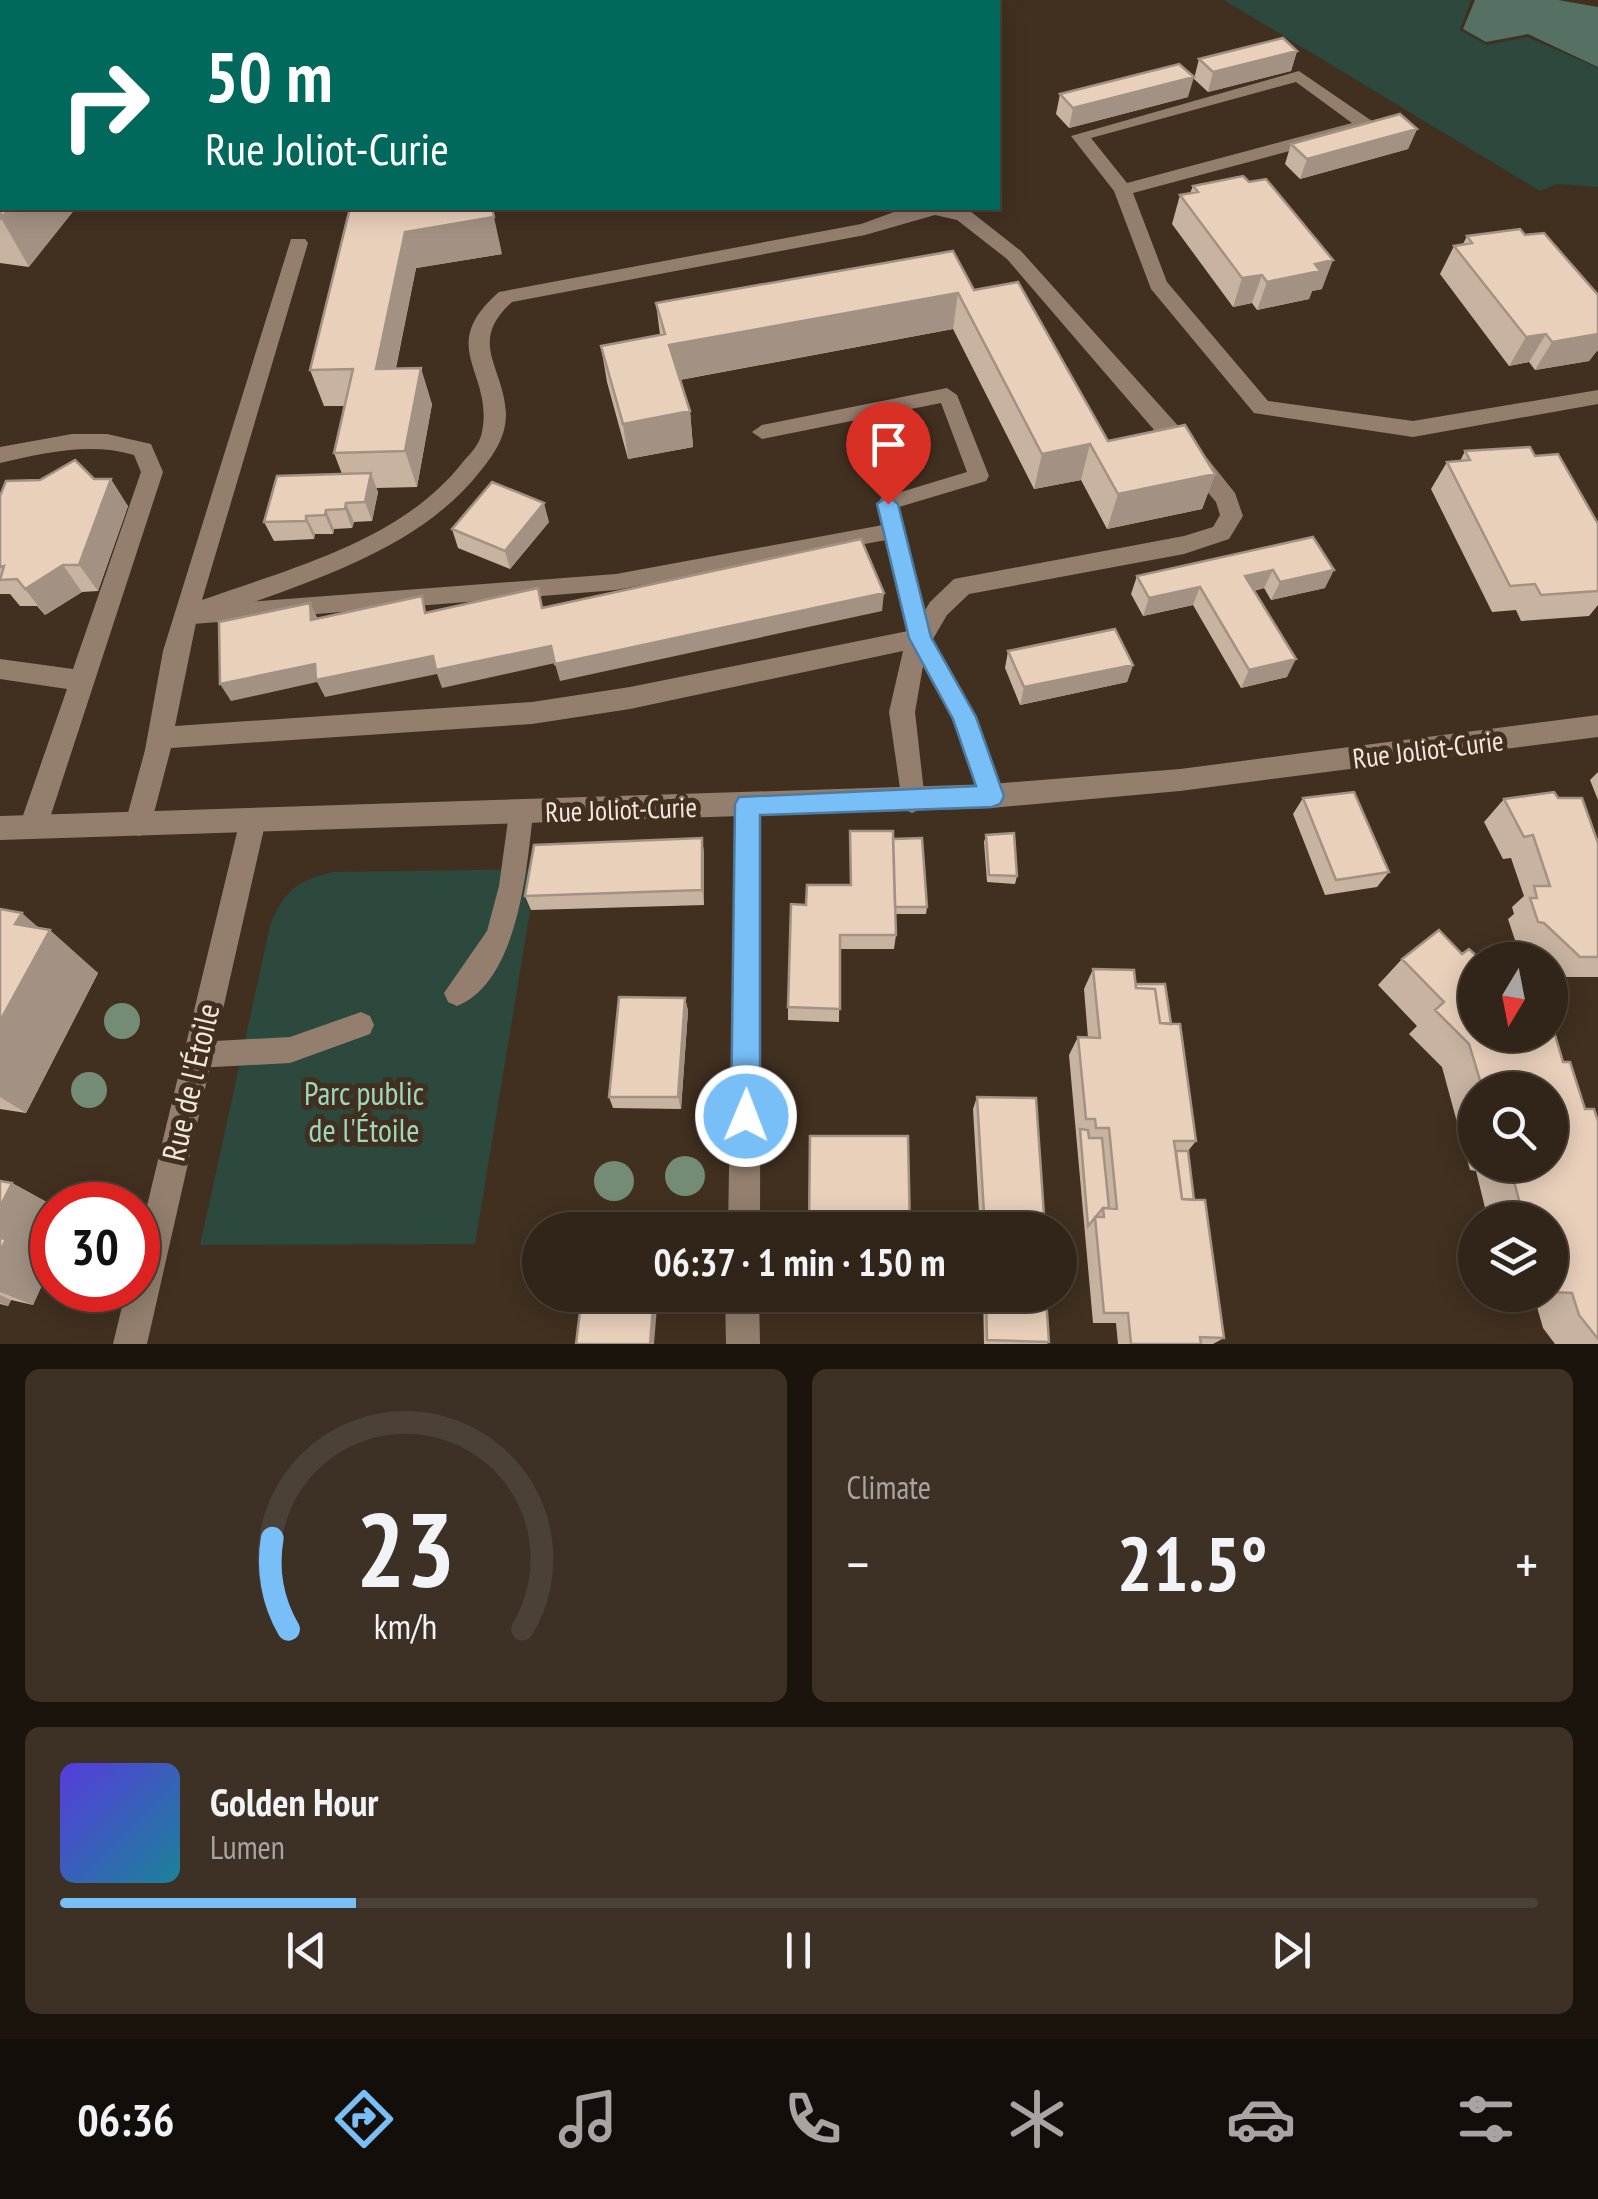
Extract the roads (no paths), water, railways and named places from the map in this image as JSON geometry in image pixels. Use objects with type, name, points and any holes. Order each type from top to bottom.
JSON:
[{"type":"street","points":[[1122,190],[1366,125],[1299,76],[1080,136],[1122,190],[1158,284],[1262,408],[1413,429],[1598,397]]},
{"type":"street","points":[[912,801],[902,703],[920,638],[944,599],[962,586],[1184,545],[1221,534],[1232,516],[1227,499],[1200,464],[1014,255],[963,215],[940,210]]},
{"type":"street","points":[[187,616],[355,550],[417,520],[469,476],[493,435],[492,400],[475,340],[488,309],[506,297],[864,229],[910,212]]},
{"type":"street","points":[[139,824],[175,652],[298,243]]},
{"type":"street","points":[[0,454],[66,441],[114,440],[143,450],[152,472],[33,827]]},
{"type":"street","points":[[160,738],[532,713],[630,698],[920,638]]},
{"type":"street","points":[[920,638],[964,717],[992,796]]},
{"type":"street","points":[[0,668],[82,681]]},
{"type":"street","name":"Rue Joliot-Curie","points":[[0,828],[992,796],[1180,780],[1598,726]]},
{"type":"street","points":[[744,1212],[748,804]]},
{"type":"street","name":"Rue de l'Étoile","points":[[130,1344],[253,820]]},
{"type":"street","points":[[742,1312],[743,1344]]},
{"type":"lane","points":[[762,432],[947,395],[979,476],[888,504],[920,638]]},
{"type":"lane","points":[[187,616],[616,582],[894,531]]},
{"type":"lane","points":[[457,992],[471,981],[496,943],[510,897],[521,813]]},
{"type":"lane","points":[[196,1056],[290,1050],[362,1025]]},
{"type":"park label","name":"Parc public de l'Étoile","points":[[364,1112]]}]
